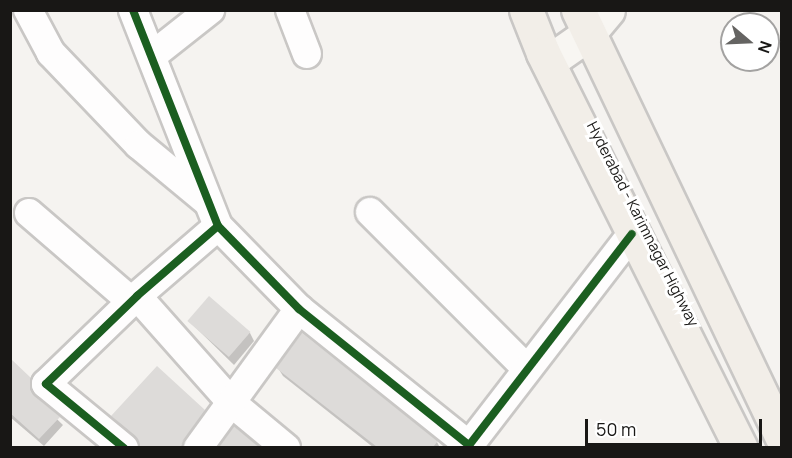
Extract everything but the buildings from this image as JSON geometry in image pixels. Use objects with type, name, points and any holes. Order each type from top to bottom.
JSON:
[{"type":"main road","name":"Hyderabad - Karimnagar Highway","points":[[526,10],[548,62],[741,447]]},
{"type":"main road","name":"Hyderabad - Karimnagar Highway","points":[[592,18],[782,437]]},
{"type":"main road","points":[[548,62],[592,18]]},
{"type":"street","points":[[28,10],[51,53],[139,145],[213,214],[299,309],[468,446],[526,368],[633,234]]},
{"type":"street","points":[[133,10],[153,56],[213,214]]},
{"type":"street","points":[[153,56],[210,10]]},
{"type":"street","points":[[290,10],[307,54]]},
{"type":"street","points":[[370,212],[526,368]]},
{"type":"street","points":[[29,213],[134,299],[233,404],[286,447]]},
{"type":"street","points":[[124,447],[46,384],[134,299],[213,214]]},
{"type":"street","points":[[198,447],[233,404],[299,309]]},
{"type":"cycle path","points":[[124,448],[46,384],[137,296],[218,226],[133,10]]},
{"type":"cycle path","points":[[218,226],[299,309],[469,445]]},
{"type":"cycle path","points":[[467,448],[632,234]]}]
